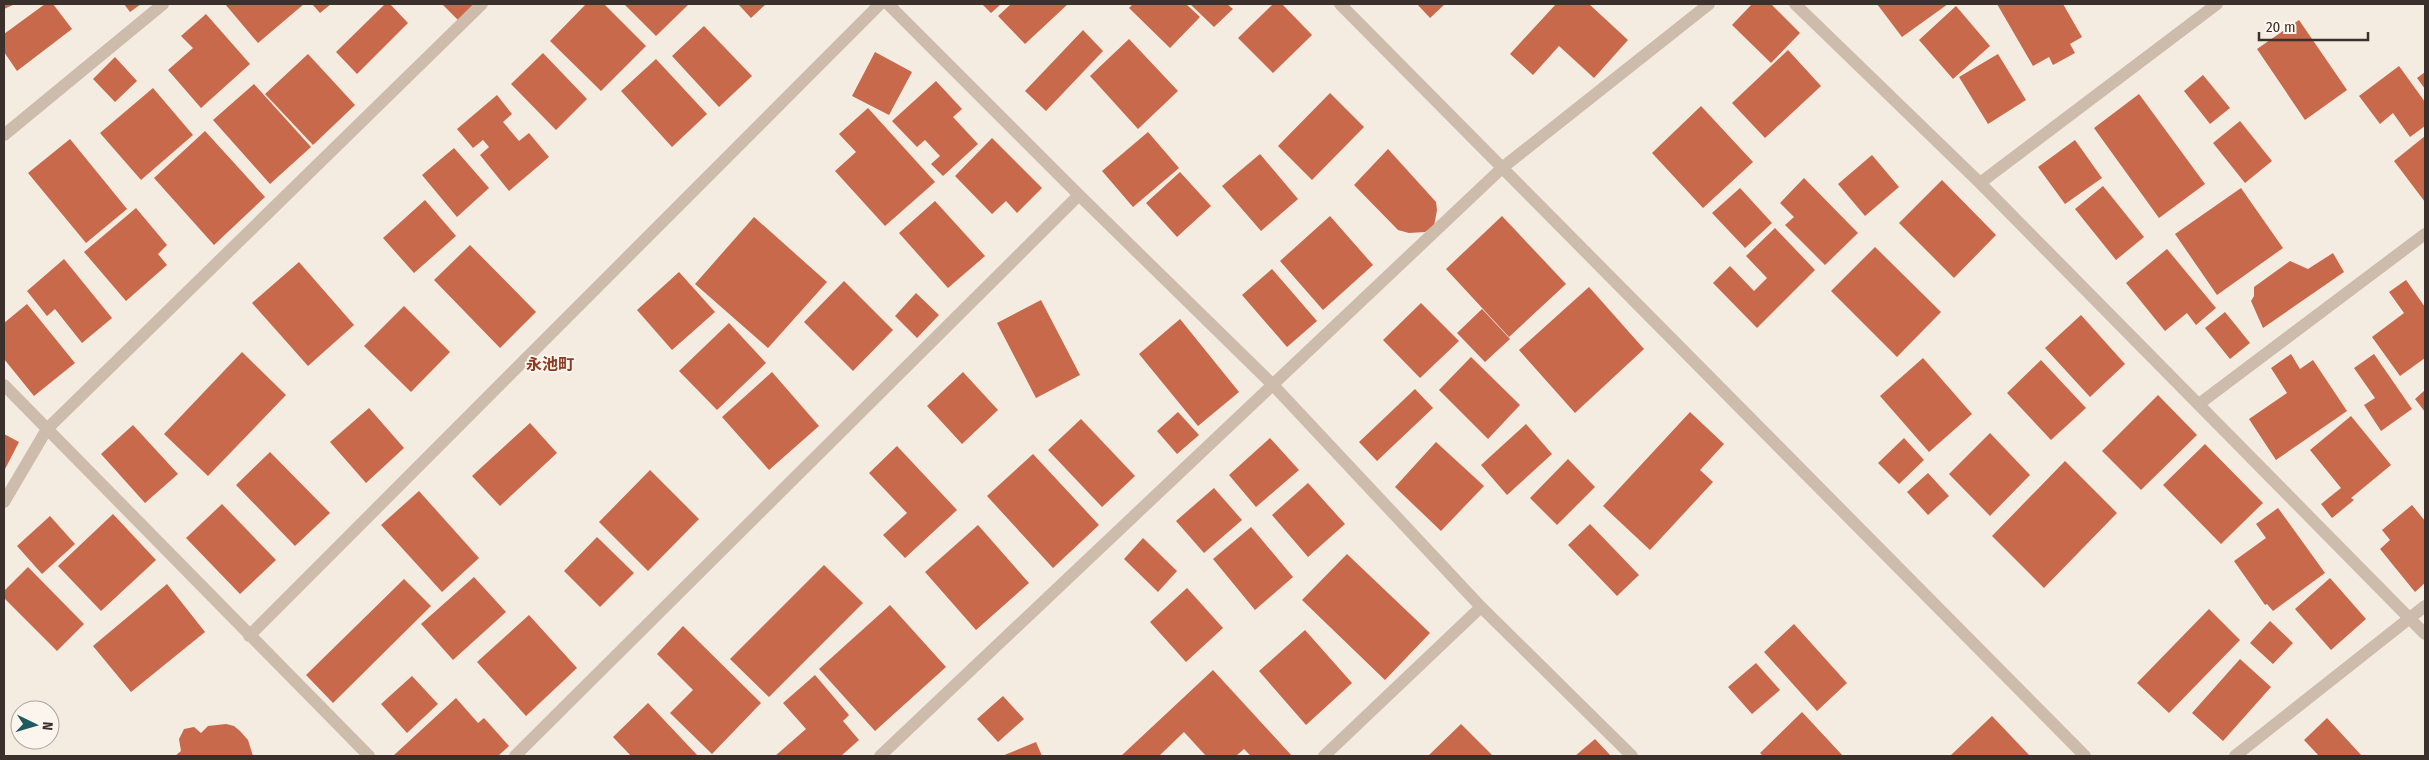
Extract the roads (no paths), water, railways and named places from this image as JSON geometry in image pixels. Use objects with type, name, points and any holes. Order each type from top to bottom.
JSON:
[{"type":"street","points":[[4,136],[163,4]]},
{"type":"street","points":[[4,502],[47,428],[482,4]]},
{"type":"street","points":[[249,636],[880,4]]},
{"type":"street","points":[[888,4],[1273,385],[1481,607],[1632,756]]},
{"type":"street","points":[[1340,4],[2085,756]]},
{"type":"street","points":[[880,756],[1502,168],[1709,4]]},
{"type":"street","points":[[1795,4],[1980,183],[2425,634]]},
{"type":"street","points":[[1980,183],[2217,4]]},
{"type":"street","points":[[514,756],[1079,195]]},
{"type":"street","points":[[2199,404],[2425,234]]},
{"type":"street","points":[[4,385],[369,756]]},
{"type":"street","points":[[2235,756],[2425,606]]},
{"type":"street","points":[[1324,756],[1481,607]]},
{"type":"district","name":"永池町","points":[[550,364]]}]
